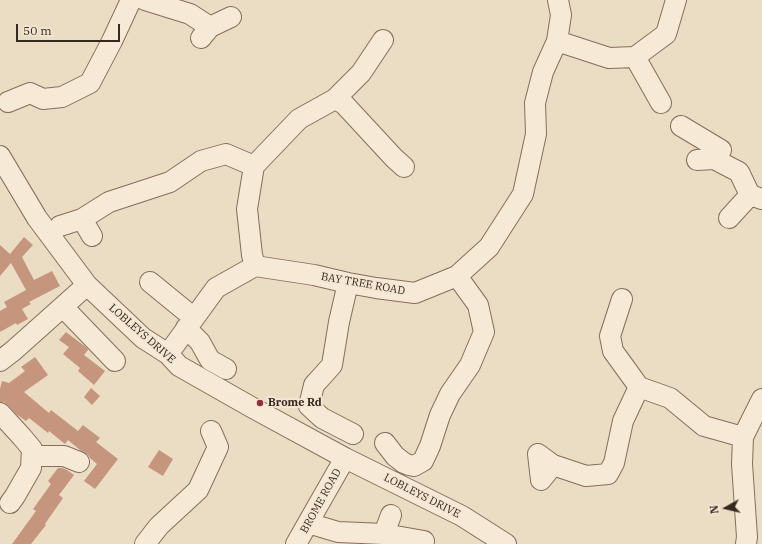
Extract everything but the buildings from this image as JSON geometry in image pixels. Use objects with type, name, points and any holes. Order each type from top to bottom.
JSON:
[{"type":"street","points":[[8,102],[32,86],[43,99],[62,97],[90,83],[131,0]]},
{"type":"street","points":[[145,0],[190,14],[205,32],[231,16]]},
{"type":"street","name":"BAY TREE ROAD","points":[[255,266],[314,275],[376,288],[415,293],[457,276],[489,247],[523,194],[536,134],[535,103],[542,72],[557,41],[560,15],[558,0]]},
{"type":"street","points":[[557,41],[609,58],[635,57],[666,34],[676,0]]},
{"type":"street","points":[[168,354],[216,288],[255,266],[252,255],[246,209],[254,166],[298,119],[335,99],[360,73],[383,40]]},
{"type":"street","points":[[635,57],[662,103]]},
{"type":"street","points":[[335,99],[344,104],[394,165]]},
{"type":"street","points":[[681,126],[714,154],[739,172],[756,197],[729,218]]},
{"type":"street","points":[[60,226],[87,228],[109,202],[170,182],[201,161],[226,154],[254,166]]},
{"type":"street","name":"LOBLEYS DRIVE","points":[[0,156],[37,218],[87,285],[143,338],[168,354],[179,366],[345,458],[462,516],[506,544]]},
{"type":"street","points":[[385,443],[395,456],[404,463],[414,466],[423,461],[447,416],[450,394],[470,365],[484,332],[478,305],[457,276]]},
{"type":"street","points":[[150,282],[190,323],[210,360],[226,369]]},
{"type":"street","points":[[348,283],[339,322],[332,365],[314,385],[309,406],[322,418],[353,434]]},
{"type":"street","points":[[0,360],[13,351],[87,285]]},
{"type":"street","points":[[62,307],[115,361]]},
{"type":"street","points":[[619,307],[610,336],[613,351],[639,387],[670,398],[704,426],[744,437]]},
{"type":"street","points":[[546,460],[586,476],[612,482],[614,463],[623,421],[639,387]]},
{"type":"street","points":[[746,544],[747,537],[742,464],[744,437],[762,398]]},
{"type":"street","points":[[0,413],[32,449],[30,468],[8,506]]},
{"type":"street","points":[[146,544],[159,526],[198,490],[218,447],[211,431]]},
{"type":"street","points":[[32,456],[64,456],[79,462]]},
{"type":"street","name":"BROME ROAD","points":[[296,544],[345,458]]},
{"type":"street","points":[[384,534],[391,515]]},
{"type":"street","points":[[308,523],[338,532],[384,534],[424,541]]},
{"type":"place","name":"Brome Rd","points":[[260,403]]}]
